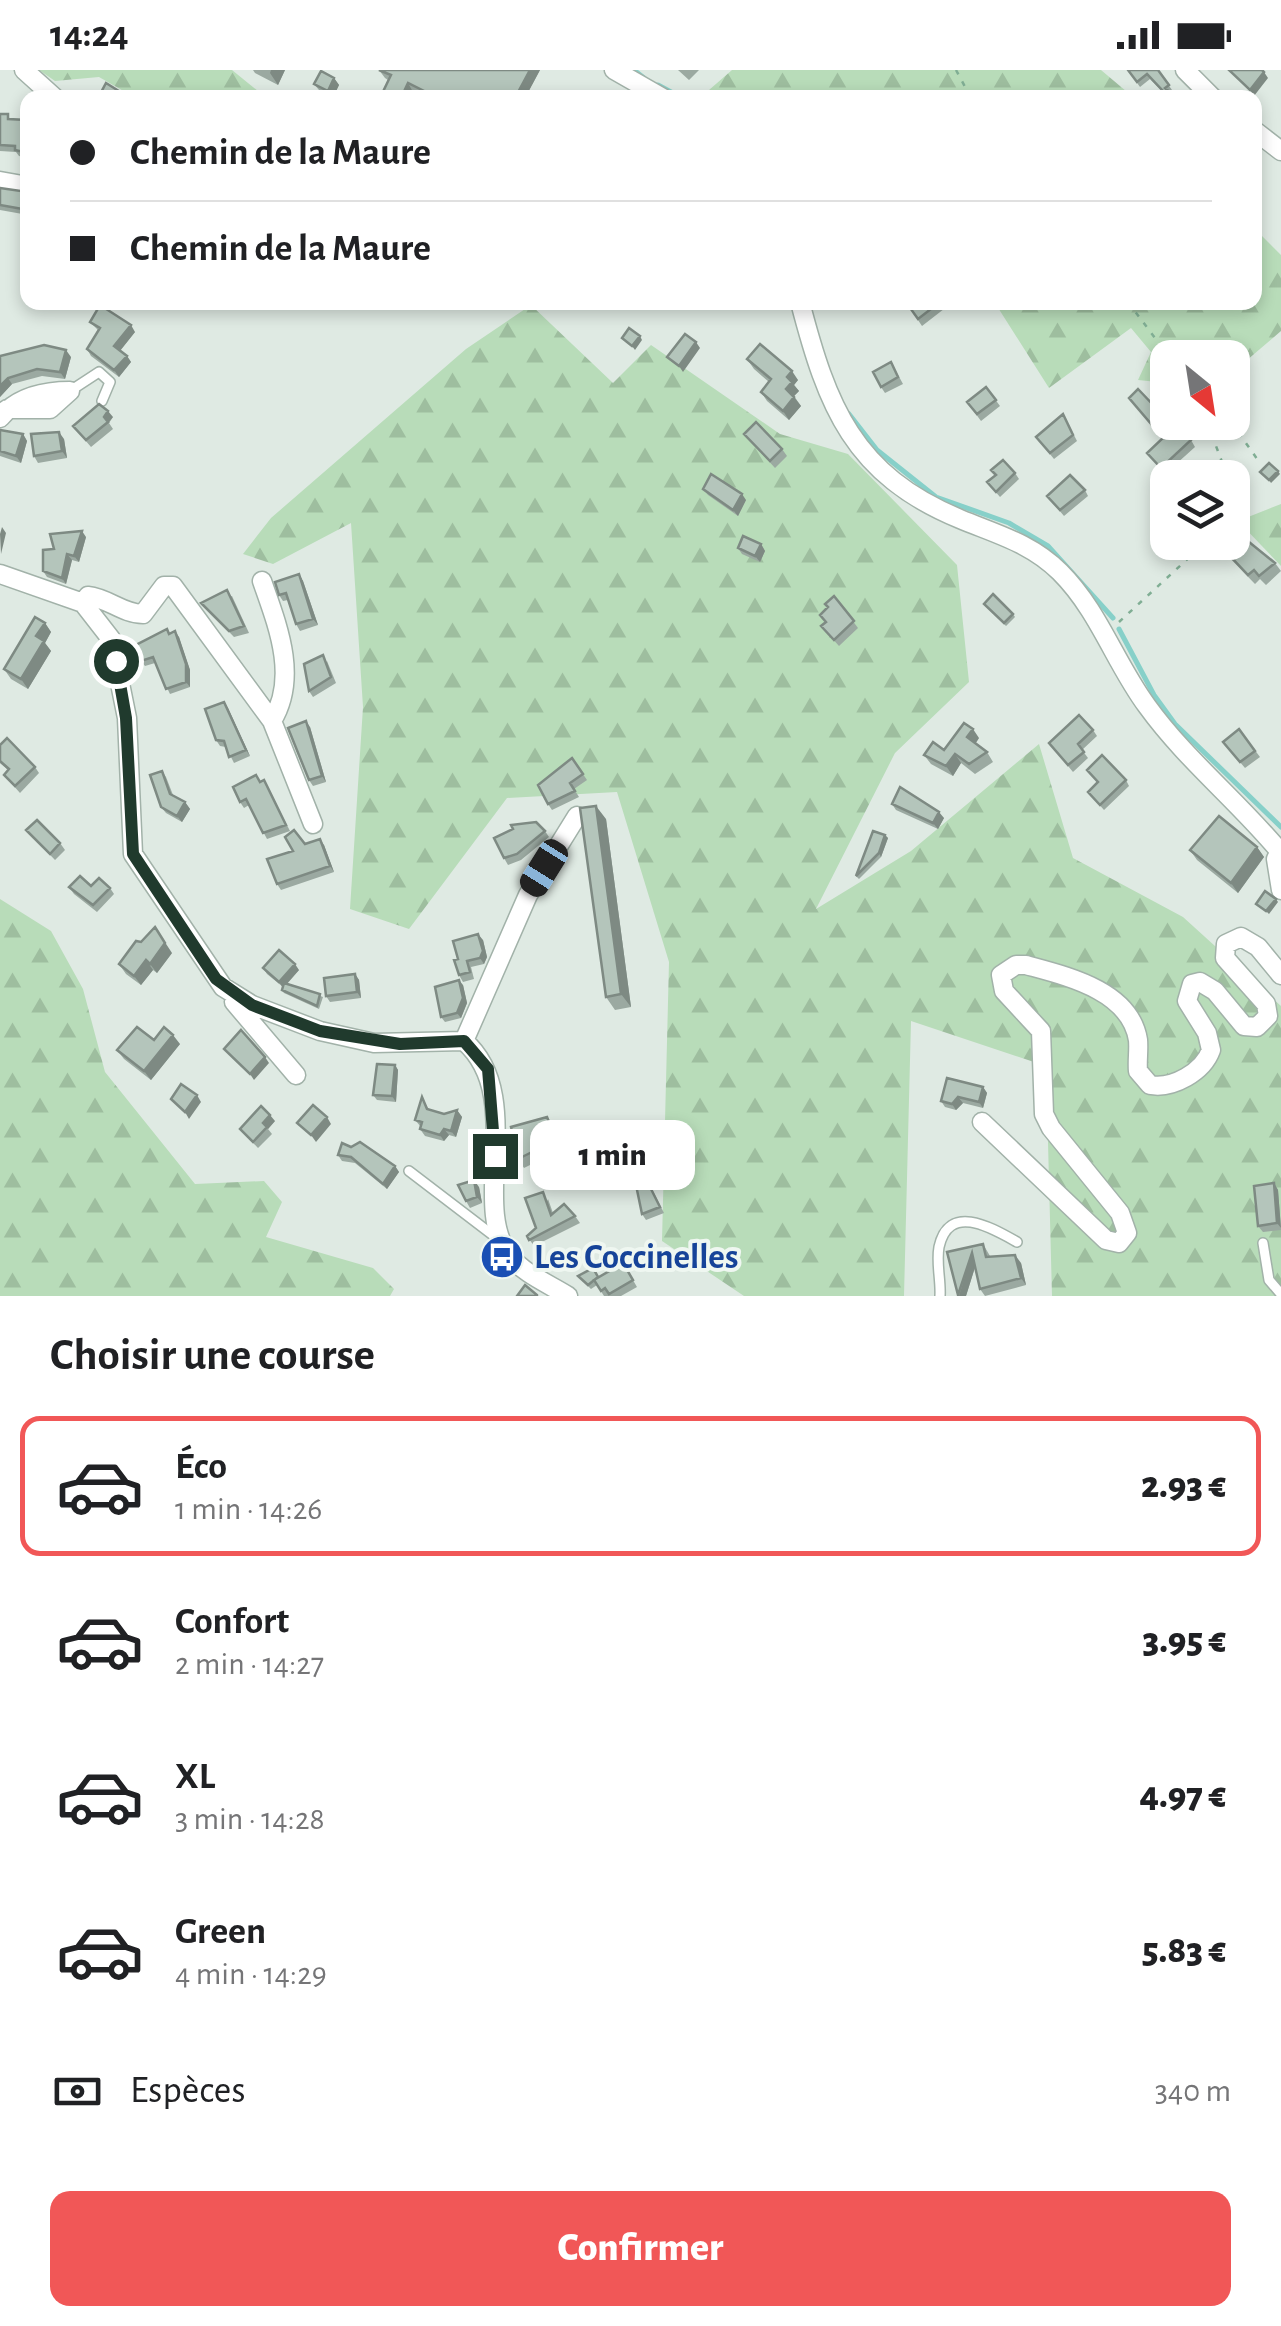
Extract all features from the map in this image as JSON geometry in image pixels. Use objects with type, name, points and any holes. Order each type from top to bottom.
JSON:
[{"type":"street","points":[[24,70],[46,90]]},
{"type":"street","points":[[614,70],[649,90]]},
{"type":"street","points":[[1185,70],[1204,90]]},
{"type":"street","points":[[802,310],[824,390],[843,428],[928,504],[1011,538],[1040,556],[1075,588],[1154,716],[1280,852],[1276,859],[1281,890]]},
{"type":"street","points":[[4,413],[38,394],[70,392]]},
{"type":"street","points":[[0,574],[83,602],[99,619],[116,661],[126,718],[133,854],[216,979],[230,992],[320,1031],[374,1043],[464,1041],[479,1054],[492,1088],[500,1240],[518,1265],[568,1296]]},
{"type":"street","points":[[262,581],[285,648],[278,710],[272,720]]},
{"type":"street","points":[[83,602],[88,596],[98,597],[131,614],[144,614],[164,586],[172,586],[272,720],[313,824]]},
{"type":"street","points":[[464,1041],[528,895],[577,816]]},
{"type":"street","points":[[982,1122],[1106,1240],[1119,1243],[1126,1233],[1120,1214],[1044,1114],[1041,1032],[1004,990],[1001,975],[1016,964],[1026,965],[1090,984],[1127,1015],[1138,1038],[1138,1071],[1150,1085],[1159,1087],[1199,1069],[1211,1050],[1207,1033],[1187,1001],[1192,984],[1200,982],[1215,991],[1244,1026],[1257,1027],[1268,1016],[1266,1004],[1225,958],[1226,944],[1240,936],[1248,939],[1281,975]]},
{"type":"street","points":[[230,992],[238,1008],[262,1030],[296,1074]]},
{"type":"lane","points":[[70,392],[89,374],[99,372],[110,382],[102,401]]},
{"type":"lane","points":[[410,1171],[500,1240]]},
{"type":"lane","points":[[940,1296],[939,1248],[946,1230],[971,1220],[1017,1242]]},
{"type":"lane","points":[[1263,1243],[1269,1280],[1281,1294]]},
{"type":"path","points":[[1134,310],[1156,340]]},
{"type":"path","points":[[1244,440],[1260,463]]},
{"type":"path","points":[[1104,630],[1120,622],[1187,560]]},
{"type":"green space","points":[[39,70],[232,70],[257,90],[122,90],[99,77],[55,81]]},
{"type":"green space","points":[[732,70],[1101,70],[1125,90],[709,90]]},
{"type":"green space","points":[[1262,236],[1281,255],[1281,331],[1250,357],[1250,340],[1150,340],[1150,351],[1131,328],[1049,388],[999,310],[1262,310]]},
{"type":"green space","points":[[524,310],[536,310],[613,383],[651,345],[780,434],[848,454],[957,565],[969,682],[895,753],[816,909],[911,851],[1039,744],[1073,858],[1183,917],[1281,1006],[1281,1296],[1052,1296],[1046,1066],[911,1021],[904,1296],[744,1296],[662,1241],[669,962],[617,792],[507,798],[409,929],[350,909],[363,707],[351,523],[273,564],[243,554],[271,518],[466,349]]},
{"type":"green space","points":[[1150,354],[1150,381],[1138,380]]},
{"type":"green space","points":[[1281,504],[1281,566],[1250,534],[1250,516]]},
{"type":"green space","points":[[0,899],[51,931],[83,989],[105,1072],[195,1184],[264,1181],[282,1202],[266,1237],[373,1268],[394,1289],[390,1296],[0,1296]]},
{"type":"building","points":[[379,70],[530,70],[519,90],[422,90],[408,83],[405,90],[384,90],[391,75]]},
{"type":"building","points":[[1128,70],[1158,70],[1169,85],[1167,90],[1162,90],[1147,74],[1137,82]]},
{"type":"building","points":[[1229,70],[1262,70],[1264,72],[1250,90]]},
{"type":"building","points":[[321,71],[334,78],[328,90],[314,84]]},
{"type":"building","points":[[0,114],[20,120],[20,151],[15,146],[0,145]]},
{"type":"building","points":[[0,188],[20,191],[20,209],[0,205]]},
{"type":"building","points":[[97,310],[108,310],[131,325],[114,346],[127,356],[114,370],[87,349],[100,328],[90,322]]},
{"type":"building","points":[[912,310],[930,310],[918,319]]},
{"type":"building","points":[[629,328],[640,336],[632,346],[622,338]]},
{"type":"building","points":[[685,334],[696,342],[679,366],[667,357]]},
{"type":"building","points":[[760,344],[792,371],[787,377],[792,382],[786,389],[794,397],[783,411],[761,392],[771,379],[747,359]]},
{"type":"building","points":[[44,345],[66,350],[60,372],[37,369],[8,378],[0,386],[0,356]]},
{"type":"building","points":[[891,362],[898,377],[881,387],[873,372]]},
{"type":"building","points":[[986,387],[996,400],[977,414],[967,402]]},
{"type":"building","points":[[1138,389],[1150,402],[1150,423],[1129,398]]},
{"type":"building","points":[[99,404],[108,411],[104,417],[108,422],[86,440],[73,426]]},
{"type":"building","points":[[1063,414],[1073,435],[1050,453],[1036,437]]},
{"type":"building","points":[[756,422],[782,449],[770,461],[744,434]]},
{"type":"building","points":[[0,430],[23,434],[16,456],[0,451]]},
{"type":"building","points":[[59,432],[62,451],[34,456],[31,434]]},
{"type":"building","points":[[1161,440],[1191,440],[1170,460],[1154,460],[1147,453]]},
{"type":"building","points":[[1003,460],[1015,473],[996,492],[987,482],[996,475],[991,470]]},
{"type":"building","points":[[1269,463],[1278,471],[1269,480],[1260,472]]},
{"type":"building","points":[[711,474],[742,494],[733,510],[703,489]]},
{"type":"building","points":[[1070,475],[1085,490],[1060,510],[1047,496]]},
{"type":"building","points":[[82,531],[74,556],[67,554],[62,578],[43,571],[43,550],[54,549],[50,534]]},
{"type":"building","points":[[743,536],[761,544],[755,556],[738,548]]},
{"type":"building","points":[[1250,543],[1275,563],[1259,576],[1254,570],[1248,575],[1234,560],[1250,560]]},
{"type":"building","points":[[299,574],[313,619],[296,624],[286,593],[279,595],[275,582]]},
{"type":"building","points":[[227,590],[244,626],[229,631],[201,603]]},
{"type":"building","points":[[993,594],[1013,614],[1004,623],[984,604]]},
{"type":"building","points":[[834,596],[854,621],[834,640],[821,626],[826,622],[820,615]]},
{"type":"building","points":[[35,617],[45,623],[36,636],[44,641],[21,679],[4,669]]},
{"type":"building","points":[[167,629],[169,634],[175,631],[186,664],[186,682],[166,689],[153,657],[141,661],[136,645]]},
{"type":"building","points":[[323,655],[331,677],[309,691],[304,664]]},
{"type":"building","points":[[224,702],[246,750],[229,757],[224,741],[216,740],[205,709]]},
{"type":"building","points":[[1079,715],[1093,730],[1078,744],[1084,752],[1068,765],[1049,743]]},
{"type":"building","points":[[306,721],[322,776],[309,780],[288,728]]},
{"type":"building","points":[[964,723],[973,729],[967,737],[987,752],[969,764],[955,754],[946,766],[924,755],[933,742],[944,750]]},
{"type":"building","points":[[1239,729],[1255,751],[1240,762],[1223,742]]},
{"type":"building","points":[[7,738],[35,767],[15,786],[4,775],[9,769],[0,761],[0,745]]},
{"type":"building","points":[[1102,755],[1126,780],[1100,805],[1088,792],[1098,782],[1087,770]]},
{"type":"building","points":[[572,758],[583,774],[570,783],[575,791],[548,804],[538,785]]},
{"type":"building","points":[[162,771],[170,794],[185,802],[177,816],[161,807],[150,775]]},
{"type":"building","points":[[256,775],[260,782],[264,780],[286,825],[263,833],[246,799],[240,802],[233,787]]},
{"type":"building","points":[[900,787],[939,812],[933,823],[892,804]]},
{"type":"building","points":[[596,806],[621,994],[606,997],[580,808]]},
{"type":"building","points":[[1219,816],[1257,847],[1231,883],[1190,850]]},
{"type":"building","points":[[37,820],[60,843],[50,854],[26,830]]},
{"type":"building","points":[[536,822],[545,831],[517,854],[504,858],[494,838],[513,829],[511,825]]},
{"type":"building","points":[[294,830],[305,844],[320,839],[330,866],[277,884],[267,859],[293,851],[285,837]]},
{"type":"building","points":[[873,831],[885,835],[879,853],[856,876]]},
{"type":"building","points":[[80,876],[91,886],[99,878],[110,888],[93,905],[69,887]]},
{"type":"building","points":[[1265,891],[1276,899],[1266,911],[1256,904]]},
{"type":"building","points":[[155,927],[165,943],[150,964],[146,960],[134,976],[119,964],[136,941],[141,942]]},
{"type":"building","points":[[478,934],[483,951],[480,958],[467,961],[470,972],[459,975],[453,941]]},
{"type":"building","points":[[279,950],[295,964],[279,982],[263,968]]},
{"type":"building","points":[[355,974],[357,992],[326,996],[324,978]]},
{"type":"building","points":[[459,980],[463,998],[457,1013],[441,1017],[435,987]]},
{"type":"building","points":[[284,983],[320,994],[317,1006],[282,990]]},
{"type":"building","points":[[137,1027],[154,1040],[164,1027],[173,1035],[144,1071],[117,1050]]},
{"type":"building","points":[[241,1030],[265,1057],[250,1074],[224,1049]]},
{"type":"building","points":[[377,1064],[395,1065],[392,1096],[373,1095]]},
{"type":"building","points":[[947,1078],[983,1087],[979,1102],[958,1097],[952,1104],[941,1101]]},
{"type":"building","points":[[181,1084],[197,1095],[185,1112],[171,1099]]},
{"type":"building","points":[[422,1097],[427,1109],[444,1114],[457,1110],[451,1131],[444,1129],[440,1135],[420,1129],[422,1122],[415,1120]]},
{"type":"building","points":[[313,1105],[327,1117],[311,1135],[297,1123]]},
{"type":"building","points":[[261,1106],[270,1115],[263,1123],[267,1127],[253,1142],[240,1129]]},
{"type":"building","points":[[547,1117],[556,1140],[518,1159],[511,1127]]},
{"type":"building","points":[[638,1141],[652,1174],[645,1177],[660,1207],[642,1214],[636,1185],[621,1148]]},
{"type":"building","points":[[360,1142],[395,1166],[383,1184],[351,1157],[338,1155],[342,1143],[351,1147]]},
{"type":"building","points":[[474,1180],[477,1197],[466,1201],[458,1185]]},
{"type":"building","points":[[1274,1183],[1277,1223],[1258,1226],[1254,1186]]},
{"type":"building","points":[[543,1192],[551,1215],[564,1204],[575,1216],[529,1240],[527,1236],[536,1228],[525,1198]]},
{"type":"building","points":[[983,1244],[986,1257],[1015,1255],[1021,1278],[980,1289],[972,1253],[958,1295],[947,1252]]},
{"type":"building","points":[[623,1263],[633,1280],[609,1294],[605,1288],[601,1291],[594,1280]]},
{"type":"building","points":[[593,1268],[598,1277],[588,1285],[578,1276]]},
{"type":"building","points":[[525,1285],[537,1295],[537,1296],[517,1296]]},
{"type":"waterway","points":[[634,70],[644,78]]},
{"type":"waterway","points":[[658,85],[667,90]]},
{"type":"waterway","points":[[849,414],[877,450],[936,497],[1009,523],[1048,546],[1113,618]]},
{"type":"waterway","points":[[1119,629],[1154,695],[1175,724],[1281,827]]},
{"type":"place","name":"Les Coccinelles","points":[[502,1257]]},
{"type":"route","points":[[116,661],[126,718],[133,854],[216,979],[252,1005],[320,1031],[374,1043],[464,1041],[488,1069],[495,1156]]}]
